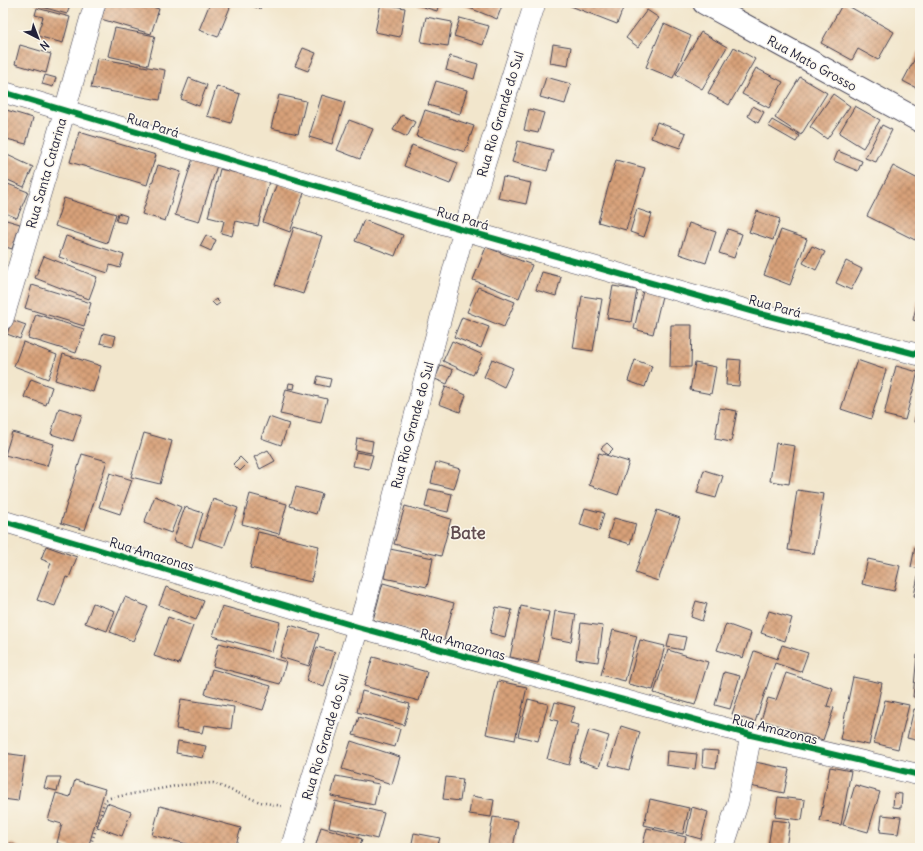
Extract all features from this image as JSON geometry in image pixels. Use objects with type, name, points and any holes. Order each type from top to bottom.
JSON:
[{"type":"street","name":"Rua Santa Catarina","points":[[3,319],[94,3]]},
{"type":"street","name":"Rua Rio Grande do Sul","points":[[291,848],[358,627],[464,230],[535,3]]},
{"type":"street","name":"Rua Mato Grosso","points":[[704,3],[920,122]]},
{"type":"street","name":"Rua Pará","points":[[3,92],[464,230],[746,310],[920,355]]},
{"type":"street","name":"Rua Amazonas","points":[[3,521],[358,627],[751,735],[920,775]]},
{"type":"street","points":[[723,848],[738,802],[751,735]]},
{"type":"path","points":[[89,848],[94,838],[105,800],[181,785],[213,783],[260,802],[302,810]]},
{"type":"building","points":[[36,3],[71,3],[67,14],[35,5]]},
{"type":"building","points":[[106,3],[139,3],[159,9],[151,34],[101,19]]},
{"type":"building","points":[[210,3],[226,3],[231,5],[218,37],[199,30]]},
{"type":"building","points":[[245,3],[262,3],[260,9]]},
{"type":"building","points":[[381,3],[405,8],[400,37],[375,32]]},
{"type":"building","points":[[418,3],[439,3],[437,11],[417,5]]},
{"type":"building","points":[[457,3],[503,3],[497,19]]},
{"type":"building","points":[[563,3],[625,3],[617,24]]},
{"type":"building","points":[[843,3],[894,32],[878,60],[858,49],[852,60],[821,43]]},
{"type":"building","points":[[37,8],[70,17],[63,43],[37,36],[43,17],[35,15]]},
{"type":"building","points":[[647,10],[659,18],[638,47],[626,38]]},
{"type":"building","points":[[426,17],[452,22],[448,46],[421,42]]},
{"type":"building","points":[[460,18],[489,26],[483,45],[454,36]]},
{"type":"building","points":[[664,24],[691,36],[673,78],[646,67]]},
{"type":"building","points":[[115,28],[155,36],[148,65],[108,56]]},
{"type":"building","points":[[701,32],[727,47],[702,89],[676,74]]},
{"type":"building","points":[[553,44],[571,47],[568,66],[550,63]]},
{"type":"building","points":[[20,45],[51,54],[46,73],[15,64]]},
{"type":"building","points":[[734,47],[755,59],[729,105],[708,93]]},
{"type":"building","points":[[303,48],[316,53],[308,71],[295,66]]},
{"type":"building","points":[[920,49],[920,90],[903,81]]},
{"type":"building","points":[[450,56],[478,64],[474,79],[446,70]]},
{"type":"building","points":[[97,58],[165,70],[160,100],[91,88]]},
{"type":"building","points":[[756,68],[783,82],[769,108],[742,94]]},
{"type":"building","points":[[45,75],[56,78],[53,87],[42,84]]},
{"type":"building","points":[[546,77],[571,84],[565,104],[540,97]]},
{"type":"building","points":[[800,77],[827,93],[801,135],[775,118]]},
{"type":"building","points":[[189,78],[207,85],[199,106],[181,99]]},
{"type":"building","points":[[436,81],[467,90],[460,114],[428,105]]},
{"type":"building","points":[[217,86],[240,94],[231,123],[207,116]]},
{"type":"building","points":[[833,94],[850,106],[827,139],[810,127]]},
{"type":"building","points":[[279,95],[306,101],[298,134],[271,128]]},
{"type":"building","points":[[322,95],[345,102],[332,144],[309,137]]},
{"type":"building","points":[[753,106],[764,112],[758,123],[748,116]]},
{"type":"building","points":[[855,106],[880,120],[863,148],[839,133]]},
{"type":"building","points":[[3,109],[33,118],[26,144],[3,138]]},
{"type":"building","points":[[529,109],[544,113],[538,133],[524,130]]},
{"type":"building","points":[[425,110],[474,126],[465,152],[416,136]]},
{"type":"building","points":[[402,115],[415,122],[407,137],[393,130]]},
{"type":"building","points":[[349,120],[373,129],[360,159],[337,150]]},
{"type":"building","points":[[772,120],[800,136],[796,142],[768,126]]},
{"type":"building","points":[[657,122],[686,133],[680,148],[651,138]]},
{"type":"building","points":[[882,125],[892,130],[876,162],[865,158]]},
{"type":"building","points":[[79,132],[156,155],[147,185],[70,162]]},
{"type":"building","points":[[518,141],[553,150],[547,171],[512,162]]},
{"type":"building","points":[[412,145],[458,163],[450,184],[404,166]]},
{"type":"building","points":[[838,151],[862,161],[858,171],[834,161]]},
{"type":"building","points":[[3,153],[33,167],[24,187],[3,178]]},
{"type":"building","points":[[194,155],[218,162],[199,222],[175,215]]},
{"type":"building","points":[[616,160],[645,168],[626,230],[598,222]]},
{"type":"building","points":[[158,165],[181,172],[165,221],[142,214]]},
{"type":"building","points":[[893,166],[920,180],[920,230],[915,240],[867,216]]},
{"type":"building","points":[[220,169],[269,181],[258,226],[236,221],[232,236],[221,233],[224,221],[208,217]]},
{"type":"building","points":[[503,177],[531,183],[526,204],[498,198]]},
{"type":"building","points":[[3,182],[28,192],[17,218],[3,212]]},
{"type":"building","points":[[277,183],[304,193],[290,232],[263,222]]},
{"type":"building","points":[[64,198],[116,214],[107,243],[55,226]]},
{"type":"building","points":[[637,209],[652,214],[644,237],[630,232]]},
{"type":"building","points":[[757,211],[780,219],[773,240],[749,232]]},
{"type":"building","points":[[118,213],[127,216],[125,223],[116,221]]},
{"type":"building","points":[[3,219],[20,224],[12,249],[3,246]]},
{"type":"building","points":[[364,220],[403,235],[395,256],[355,241]]},
{"type":"building","points":[[689,223],[716,232],[706,263],[679,254]]},
{"type":"building","points":[[294,227],[322,236],[303,294],[275,285]]},
{"type":"building","points":[[728,229],[742,234],[734,258],[719,253]]},
{"type":"building","points":[[781,230],[807,239],[790,285],[764,275]]},
{"type":"building","points":[[206,235],[216,240],[211,251],[200,246]]},
{"type":"building","points":[[66,236],[124,255],[120,268],[110,265],[108,273],[59,257]]},
{"type":"building","points":[[812,246],[825,252],[816,270],[803,263]]},
{"type":"building","points":[[486,247],[532,265],[519,298],[473,280]]},
{"type":"building","points":[[44,256],[97,277],[89,299],[35,278]]},
{"type":"building","points":[[846,261],[862,269],[851,290],[836,283]]},
{"type":"building","points":[[542,272],[561,277],[556,296],[536,290]]},
{"type":"building","points":[[32,285],[91,303],[84,326],[25,308]]},
{"type":"building","points":[[613,286],[637,290],[631,322],[607,318]]},
{"type":"building","points":[[478,287],[515,302],[504,327],[467,312]]},
{"type":"building","points":[[643,291],[662,296],[653,334],[634,329]]},
{"type":"building","points":[[920,295],[920,322],[913,320]]},
{"type":"building","points":[[582,296],[602,299],[593,351],[573,348]]},
{"type":"building","points":[[216,299],[220,303],[216,306],[212,302]]},
{"type":"building","points":[[36,314],[84,329],[76,353],[28,338]]},
{"type":"building","points":[[462,317],[489,327],[481,348],[454,337]]},
{"type":"building","points":[[12,320],[26,325],[20,339],[7,334]]},
{"type":"building","points":[[671,325],[692,325],[691,367],[670,367]]},
{"type":"building","points":[[103,333],[116,336],[113,346],[100,343]]},
{"type":"building","points":[[452,341],[483,355],[473,375],[443,361]]},
{"type":"building","points":[[23,342],[57,355],[48,379],[14,366]]},
{"type":"building","points":[[63,354],[101,366],[93,392],[55,380]]},
{"type":"building","points":[[492,359],[513,368],[504,387],[484,377]]},
{"type":"building","points":[[728,359],[741,360],[739,386],[726,385]]},
{"type":"building","points":[[635,360],[652,366],[645,387],[628,381]]},
{"type":"building","points":[[857,360],[886,370],[871,419],[841,409]]},
{"type":"building","points":[[695,363],[716,367],[711,394],[690,390]]},
{"type":"building","points":[[441,365],[453,370],[447,384],[435,379]]},
{"type":"building","points":[[896,366],[918,372],[905,420],[884,415]]},
{"type":"building","points":[[318,376],[331,379],[329,387],[316,384]]},
{"type":"building","points":[[31,379],[52,387],[46,405],[24,397]]},
{"type":"building","points":[[289,383],[295,384],[294,389],[288,388]]},
{"type":"building","points":[[446,386],[466,395],[460,412],[439,404]]},
{"type":"building","points":[[286,389],[327,399],[321,423],[280,414]]},
{"type":"building","points":[[920,401],[920,424],[914,422]]},
{"type":"building","points":[[59,408],[82,415],[73,441],[51,434]]},
{"type":"building","points":[[720,408],[737,411],[731,442],[715,439]]},
{"type":"building","points":[[269,417],[289,424],[281,445],[261,438]]},
{"type":"building","points":[[12,432],[54,444],[47,466],[5,455]]},
{"type":"building","points":[[144,433],[172,441],[160,484],[131,477]]},
{"type":"building","points":[[357,438],[373,441],[371,453],[355,450]]},
{"type":"building","points":[[607,443],[613,449],[607,455],[601,448]]},
{"type":"building","points":[[776,443],[795,446],[789,484],[770,481]]},
{"type":"building","points":[[268,450],[275,461],[260,469],[254,457]]},
{"type":"building","points":[[356,452],[373,455],[369,469],[353,466]]},
{"type":"building","points":[[599,453],[629,462],[618,495],[589,485]]},
{"type":"building","points":[[82,454],[107,461],[85,530],[61,523]]},
{"type":"building","points":[[240,457],[247,464],[240,471],[233,464]]},
{"type":"building","points":[[436,462],[460,469],[454,489],[431,483]]},
{"type":"building","points":[[704,470],[723,476],[716,498],[697,493]]},
{"type":"building","points":[[110,473],[132,480],[120,514],[99,507]]},
{"type":"building","points":[[296,487],[322,494],[316,514],[290,506]]},
{"type":"building","points":[[429,489],[452,494],[448,512],[425,507]]},
{"type":"building","points":[[797,490],[824,494],[814,554],[788,550]]},
{"type":"building","points":[[250,494],[287,504],[279,534],[242,524]]},
{"type":"building","points":[[155,496],[181,507],[171,533],[144,523]]},
{"type":"building","points":[[213,499],[238,508],[224,547],[199,539]]},
{"type":"building","points":[[405,506],[451,519],[441,556],[394,544]]},
{"type":"building","points":[[185,507],[203,513],[192,547],[173,541]]},
{"type":"building","points":[[585,508],[604,513],[599,531],[580,525]]},
{"type":"building","points":[[657,510],[680,518],[658,581],[635,573]]},
{"type":"building","points":[[614,518],[636,524],[630,544],[608,537]]},
{"type":"building","points":[[258,532],[319,546],[311,582],[250,568]]},
{"type":"building","points":[[3,544],[6,545],[3,554]]},
{"type":"building","points":[[46,546],[77,557],[69,578],[66,577],[55,606],[37,600],[51,563],[41,559]]},
{"type":"building","points":[[915,547],[920,548],[920,569],[911,567]]},
{"type":"building","points":[[390,549],[433,558],[427,587],[384,578]]},
{"type":"building","points":[[868,559],[900,566],[894,591],[862,584]]},
{"type":"building","points":[[918,576],[920,577],[920,597],[914,596]]},
{"type":"building","points":[[383,583],[454,603],[444,640],[373,620]]},
{"type":"building","points":[[166,587],[204,601],[196,620],[159,605]]},
{"type":"building","points":[[125,597],[148,607],[133,641],[110,632]]},
{"type":"building","points":[[696,601],[707,604],[702,621],[691,617]]},
{"type":"building","points":[[93,603],[115,611],[107,631],[85,623]]},
{"type":"building","points":[[222,606],[280,622],[272,652],[213,636]]},
{"type":"building","points":[[521,606],[549,612],[538,663],[510,657]]},
{"type":"building","points":[[496,607],[512,610],[505,637],[490,633]]},
{"type":"building","points":[[555,611],[576,614],[571,642],[551,638]]},
{"type":"building","points":[[769,611],[792,618],[785,641],[761,633]]},
{"type":"building","points":[[168,617],[193,626],[179,664],[154,656]]},
{"type":"building","points":[[581,623],[603,626],[598,662],[576,659]]},
{"type":"building","points":[[726,624],[751,633],[743,658],[717,650]]},
{"type":"building","points":[[290,625],[319,634],[309,666],[280,657]]},
{"type":"building","points":[[613,630],[637,636],[625,681],[601,675]]},
{"type":"building","points":[[670,634],[686,637],[683,650],[667,647]]},
{"type":"building","points":[[640,640],[665,646],[653,690],[628,684]]},
{"type":"building","points":[[219,643],[286,662],[280,684],[213,666]]},
{"type":"building","points":[[782,645],[808,653],[801,672],[775,663],[755,722],[732,714],[754,651],[777,659]]},
{"type":"building","points":[[317,647],[335,652],[324,687],[306,681]]},
{"type":"building","points":[[668,650],[708,662],[695,705],[654,693]]},
{"type":"building","points":[[917,655],[920,655],[920,697],[913,697]]},
{"type":"building","points":[[373,657],[427,672],[419,701],[364,686]]},
{"type":"building","points":[[212,669],[271,686],[263,710],[205,694]]},
{"type":"building","points":[[724,672],[740,676],[730,709],[715,705]]},
{"type":"building","points":[[786,673],[833,688],[827,706],[834,708],[823,740],[761,720],[768,698],[776,700]]},
{"type":"building","points":[[853,677],[882,683],[869,745],[840,739]]},
{"type":"building","points":[[498,681],[527,687],[515,740],[486,734]]},
{"type":"building","points":[[362,691],[410,704],[404,725],[357,712]]},
{"type":"building","points":[[181,699],[234,707],[231,729],[204,725],[202,733],[176,729]]},
{"type":"building","points":[[528,699],[548,704],[538,741],[518,736]]},
{"type":"building","points":[[885,700],[909,705],[898,749],[874,743]]},
{"type":"building","points":[[555,702],[575,707],[570,723],[579,725],[569,765],[547,759],[558,721],[550,719]]},
{"type":"building","points":[[914,709],[920,710],[920,741],[907,738]]},
{"type":"building","points":[[359,717],[400,729],[395,747],[353,735]]},
{"type":"building","points":[[621,726],[640,732],[629,770],[609,765]]},
{"type":"building","points":[[589,730],[609,736],[599,767],[579,761]]},
{"type":"building","points":[[178,741],[206,746],[203,758],[176,753]]},
{"type":"building","points":[[351,741],[400,757],[392,784],[342,769]]},
{"type":"building","points":[[703,750],[718,751],[716,768],[702,766]]},
{"type":"building","points":[[667,751],[697,754],[695,769],[666,765]]},
{"type":"building","points":[[3,753],[25,756],[18,801],[3,799]]},
{"type":"building","points":[[755,762],[789,769],[784,793],[750,786]]},
{"type":"building","points":[[830,767],[851,771],[841,825],[820,821]]},
{"type":"building","points":[[336,776],[379,784],[374,805],[331,796]]},
{"type":"building","points":[[47,777],[61,777],[57,791],[44,788]]},
{"type":"building","points":[[446,777],[463,779],[460,801],[443,799]]},
{"type":"building","points":[[75,780],[105,789],[88,848],[75,848],[57,843],[62,824],[48,820],[56,793],[70,797]]},
{"type":"building","points":[[855,785],[880,792],[868,832],[843,825]]},
{"type":"building","points":[[894,793],[902,794],[901,808],[893,807]]},
{"type":"building","points":[[472,796],[494,800],[491,817],[469,814]]},
{"type":"building","points":[[778,797],[805,800],[802,820],[775,817]]},
{"type":"building","points":[[650,799],[689,808],[683,834],[644,825]]},
{"type":"building","points":[[335,801],[384,813],[377,839],[329,827]]},
{"type":"building","points":[[107,803],[131,812],[122,836],[97,827]]},
{"type":"building","points":[[160,806],[241,828],[235,848],[202,848],[152,835]]},
{"type":"building","points":[[692,807],[708,812],[701,839],[686,835]]},
{"type":"building","points":[[882,815],[901,817],[898,834],[880,832]]},
{"type":"building","points":[[493,817],[518,821],[513,848],[488,845]]},
{"type":"building","points":[[772,820],[790,822],[786,848],[768,847]]},
{"type":"building","points":[[321,827],[362,839],[359,848],[315,848]]},
{"type":"building","points":[[647,828],[686,837],[683,848],[642,848]]},
{"type":"building","points":[[414,833],[440,838],[437,848],[411,848]]},
{"type":"building","points":[[10,843],[21,848],[8,848]]},
{"type":"cycle path","points":[[3,92],[464,230],[754,312],[920,355]]},
{"type":"cycle path","points":[[3,521],[358,627],[751,735],[920,775]]},
{"type":"district","name":"Bate","points":[[468,533]]}]
